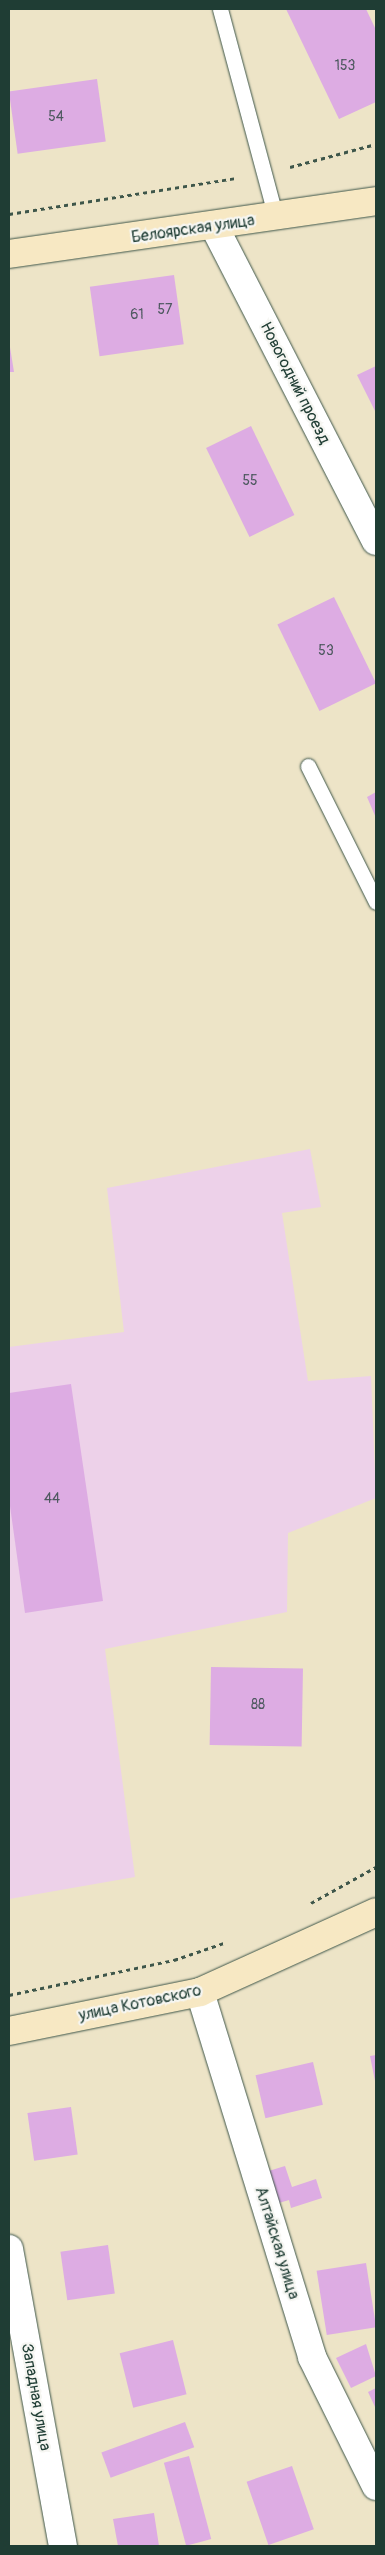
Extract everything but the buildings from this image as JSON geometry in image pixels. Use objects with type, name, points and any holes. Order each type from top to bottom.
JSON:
[{"type":"street","name":"Белоярская улица","points":[[9,254],[276,218],[376,201]]},
{"type":"street","name":"Новогодний проезд","points":[[214,226],[376,541]]},
{"type":"street","name":"улица Котовского","points":[[9,2030],[200,1992],[376,1912]]},
{"type":"street","name":"Алтайская улица","points":[[200,1992],[312,2357],[376,2486]]},
{"type":"street","name":"Западная улица","points":[[9,2248],[63,2546]]},
{"type":"lane","points":[[220,9],[261,174],[276,218]]},
{"type":"lane","points":[[308,766],[376,902]]},
{"type":"path","points":[[9,214],[261,174],[376,144]]},
{"type":"path","points":[[301,1908],[376,1867]]},
{"type":"path","points":[[9,1995],[174,1960],[235,1939]]},
{"type":"shaded area","points":[[310,1149],[321,1207],[282,1213],[308,1381],[371,1376],[376,1498],[288,1533],[287,1612],[105,1649],[135,1877],[9,1899],[9,1347],[124,1332],[107,1188]]}]
